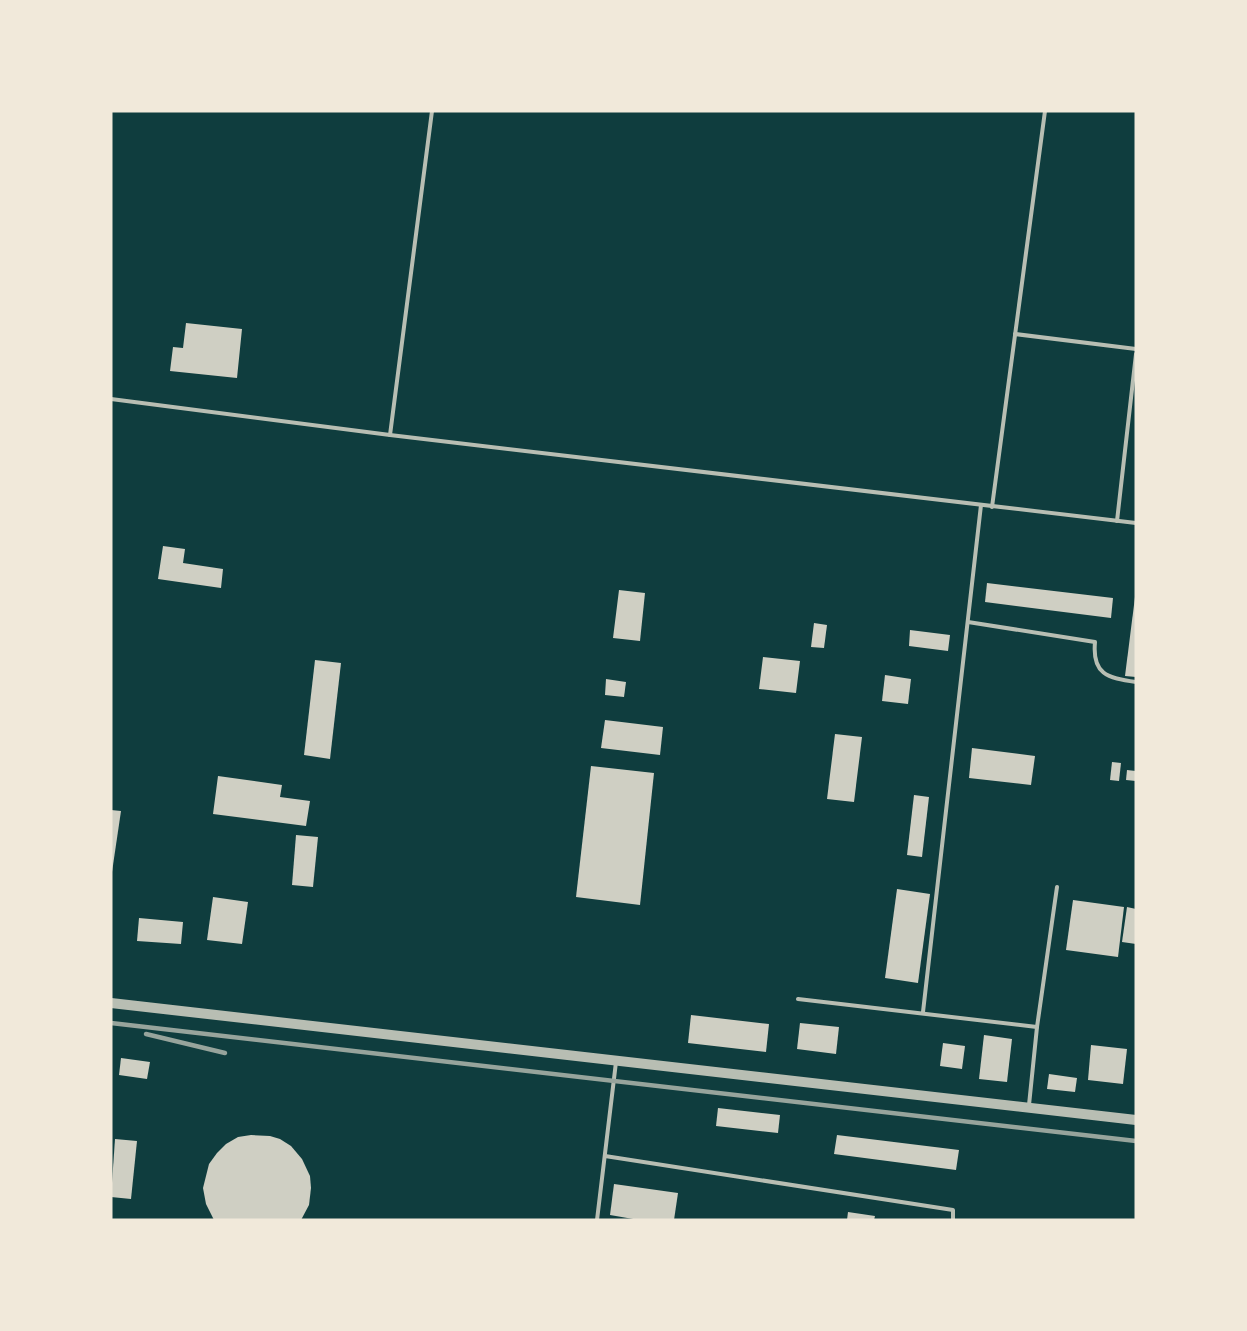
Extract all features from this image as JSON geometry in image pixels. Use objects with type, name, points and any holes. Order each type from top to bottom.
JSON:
[{"type":"street","points":[[111,1003],[1136,1120]]},
{"type":"lane","points":[[390,435],[432,111]]},
{"type":"lane","points":[[992,507],[1046,111]]},
{"type":"lane","points":[[1015,334],[1136,352],[1117,521]]},
{"type":"lane","points":[[111,399],[390,435],[1136,523]]},
{"type":"lane","points":[[923,1012],[981,505]]},
{"type":"lane","points":[[968,622],[1095,642],[1094,656],[1098,667],[1105,674],[1116,679],[1136,682]]},
{"type":"lane","points":[[1029,1109],[1037,1027],[1057,887]]},
{"type":"lane","points":[[798,999],[1037,1027]]},
{"type":"lane","points":[[597,1220],[616,1061]]},
{"type":"lane","points":[[605,1156],[953,1210],[953,1220]]},
{"type":"building","points":[[186,323],[242,329],[237,378],[170,371],[173,347],[183,348]]},
{"type":"building","points":[[163,546],[185,549],[183,563],[223,569],[221,588],[158,579]]},
{"type":"building","points":[[987,583],[1113,598],[1111,618],[985,602]]},
{"type":"building","points":[[619,590],[645,593],[640,641],[613,638]]},
{"type":"building","points":[[1136,597],[1136,677],[1125,676]]},
{"type":"building","points":[[814,623],[827,625],[824,648],[811,647]]},
{"type":"building","points":[[910,630],[950,635],[948,651],[909,646]]},
{"type":"building","points":[[763,657],[800,661],[796,693],[759,689]]},
{"type":"building","points":[[315,660],[341,663],[330,759],[304,755]]},
{"type":"building","points":[[885,675],[911,679],[908,704],[882,701]]},
{"type":"building","points":[[606,679],[626,682],[624,697],[605,695]]},
{"type":"building","points":[[605,720],[663,727],[660,755],[601,748]]},
{"type":"building","points":[[835,734],[862,737],[854,802],[827,799]]},
{"type":"building","points":[[972,748],[1035,756],[1031,785],[969,778]]},
{"type":"building","points":[[1112,762],[1121,763],[1119,781],[1110,780]]},
{"type":"building","points":[[591,766],[654,773],[640,905],[576,897]]},
{"type":"building","points":[[1127,770],[1136,771],[1136,781],[1126,780]]},
{"type":"building","points":[[218,776],[282,785],[280,797],[310,801],[306,826],[213,814]]},
{"type":"building","points":[[914,795],[929,797],[922,857],[907,855]]},
{"type":"building","points":[[111,810],[121,811],[112,872],[111,872]]},
{"type":"building","points":[[296,835],[318,837],[313,887],[292,885]]},
{"type":"building","points":[[897,889],[930,894],[918,983],[885,978]]},
{"type":"building","points":[[213,897],[248,902],[242,944],[207,940]]},
{"type":"building","points":[[1073,900],[1124,907],[1118,957],[1066,950]]},
{"type":"building","points":[[1127,907],[1136,909],[1136,944],[1122,942]]},
{"type":"building","points":[[139,918],[183,922],[181,944],[137,941]]},
{"type":"building","points":[[691,1015],[769,1024],[766,1052],[688,1043]]},
{"type":"building","points":[[800,1023],[839,1027],[836,1054],[797,1049]]},
{"type":"building","points":[[984,1035],[1012,1039],[1007,1082],[979,1079]]},
{"type":"building","points":[[943,1043],[965,1046],[962,1069],[940,1066]]},
{"type":"building","points":[[1091,1045],[1127,1049],[1123,1084],[1088,1080]]},
{"type":"building","points":[[121,1058],[150,1062],[147,1079],[119,1075]]},
{"type":"building","points":[[1049,1074],[1077,1078],[1075,1092],[1047,1089]]},
{"type":"building","points":[[718,1108],[780,1115],[778,1133],[716,1126]]},
{"type":"building","points":[[251,1135],[280,1139],[291,1146],[302,1159],[310,1176],[311,1188],[309,1205],[301,1220],[214,1220],[206,1204],[203,1188],[209,1164],[226,1144],[238,1137]]},
{"type":"building","points":[[837,1135],[959,1150],[956,1170],[834,1154]]},
{"type":"building","points":[[115,1139],[137,1141],[131,1199],[111,1197]]},
{"type":"building","points":[[614,1184],[678,1193],[674,1220],[639,1220],[610,1215]]},
{"type":"building","points":[[848,1212],[875,1216],[874,1220],[847,1220]]},
{"type":"railway","points":[[111,1023],[1136,1141]]},
{"type":"railway","points":[[146,1034],[225,1053]]}]
